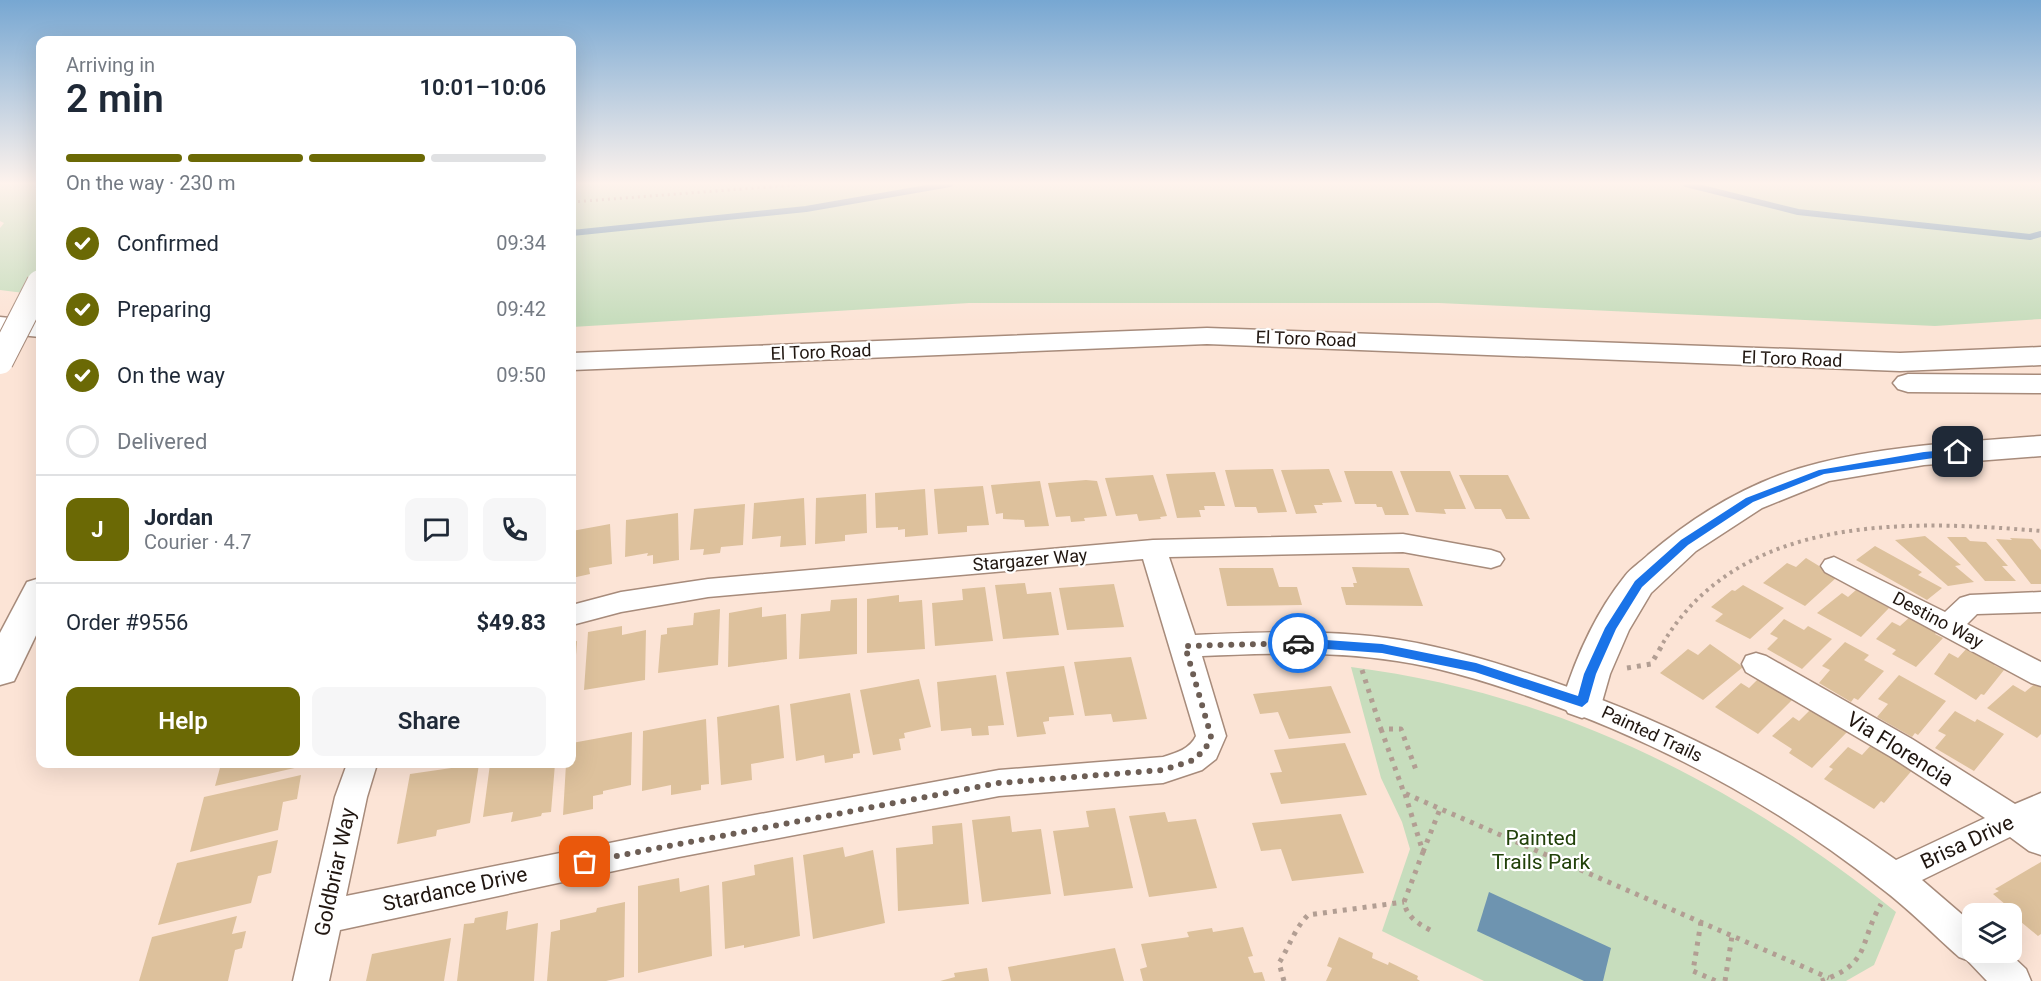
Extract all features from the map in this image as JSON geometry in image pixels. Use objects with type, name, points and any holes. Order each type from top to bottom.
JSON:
[{"type":"main road","points":[[0,361],[36,291]]},
{"type":"main road","points":[[0,325],[36,329]]},
{"type":"main road","name":"El Toro Road","points":[[576,362],[1207,336],[1900,362],[2041,356]]},
{"type":"main road","points":[[1673,354],[1756,378],[1898,383],[2041,384]]},
{"type":"main road","name":"Painted Trails","points":[[1582,702],[1611,628],[1638,584],[1684,543],[1750,500],[1822,472],[1924,455],[2038,448]]},
{"type":"main road","points":[[0,670],[36,599]]},
{"type":"street","name":"Stargazer Way","points":[[576,614],[621,602],[708,588],[1153,549],[1403,543],[1491,558]]},
{"type":"street","points":[[1153,549],[1185,646],[1285,642],[1382,648],[1476,668],[1582,702]]},
{"type":"street","name":"Destino Way","points":[[1834,566],[2041,675]]},
{"type":"street","points":[[1948,625],[1970,604],[2041,602]]},
{"type":"street","name":"Stardance Drive","points":[[324,917],[679,843],[999,783],[1163,770],[1191,761],[1205,750],[1211,736],[1185,646]]},
{"type":"street","name":"Via Florencia","points":[[1756,664],[1869,729],[2027,813],[2041,841]]},
{"type":"street","name":"Painted Trails","points":[[1582,702],[1658,735],[1726,769],[1806,816],[1895,879],[1962,936]]},
{"type":"street","name":"Goldbriar Way","points":[[311,981],[351,797],[361,768]]},
{"type":"street","name":"Brisa Drive","points":[[1895,879],[2027,813]]},
{"type":"street","points":[[1993,963],[2013,981]]},
{"type":"path","points":[[1596,662],[1623,668],[1651,664],[1683,614],[1708,588],[1749,561],[1810,539],[1859,529],[1943,524],[2041,531]]},
{"type":"path","points":[[1354,647],[1423,852]]},
{"type":"path","points":[[1381,729],[1401,729],[1416,770]]},
{"type":"path","points":[[1404,794],[1829,978]]},
{"type":"path","points":[[1432,930],[1412,918],[1405,910],[1404,902],[1440,808]]},
{"type":"path","points":[[1821,981],[1846,971],[1857,960],[1874,914],[1895,879]]},
{"type":"path","points":[[1284,981],[1279,963],[1290,949],[1293,935],[1300,923],[1308,915],[1404,902]]},
{"type":"path","points":[[1701,922],[1693,970],[1716,981]]},
{"type":"path","points":[[1725,981],[1732,936]]},
{"type":"green space","points":[[0,230],[36,230],[36,294],[0,290]]},
{"type":"green space","points":[[576,230],[2041,230],[2041,319],[1935,326],[1439,303],[969,303],[576,327]]},
{"type":"green space","name":"Painted Trails Park","points":[[1351,667],[1427,680],[1500,698],[1572,722],[1640,751],[1707,785],[1772,823],[1835,866],[1896,912],[1874,965],[1846,981],[1484,981],[1382,931],[1410,849],[1402,822],[1381,778]]},
{"type":"water","points":[[1489,892],[1611,948],[1603,981],[1584,981],[1477,931]]},
{"type":"building","points":[[1273,469],[1287,512],[1258,513],[1256,507],[1235,507],[1225,470]]},
{"type":"building","points":[[1329,469],[1342,502],[1314,505],[1317,513],[1296,514],[1281,470]]},
{"type":"building","points":[[1344,471],[1392,471],[1409,515],[1385,515],[1382,507],[1377,507],[1376,504],[1355,504]]},
{"type":"building","points":[[1400,471],[1450,471],[1466,509],[1444,509],[1446,514],[1416,512]]},
{"type":"building","points":[[1215,472],[1225,506],[1204,506],[1205,510],[1199,510],[1201,517],[1177,518],[1166,474]]},
{"type":"building","points":[[1153,475],[1167,516],[1160,517],[1161,519],[1139,521],[1137,514],[1116,516],[1105,478]]},
{"type":"building","points":[[1459,475],[1508,475],[1530,519],[1506,519],[1501,509],[1475,509]]},
{"type":"building","points":[[1040,481],[1049,526],[1025,527],[1024,520],[1003,519],[1003,513],[996,514],[991,485]]},
{"type":"building","points":[[1097,481],[1107,516],[1084,518],[1085,521],[1071,522],[1070,516],[1056,517],[1048,483]]},
{"type":"building","points":[[983,486],[989,525],[967,526],[967,532],[938,534],[934,489]]},
{"type":"building","points":[[925,489],[928,535],[905,537],[905,529],[876,528],[875,493]]},
{"type":"building","points":[[866,494],[867,533],[845,535],[845,541],[815,544],[816,498]]},
{"type":"building","points":[[804,498],[806,545],[780,547],[781,536],[752,539],[754,503]]},
{"type":"building","points":[[745,504],[743,545],[721,547],[720,553],[703,555],[704,549],[690,550],[694,509]]},
{"type":"building","points":[[678,513],[679,560],[653,564],[653,555],[647,556],[648,553],[625,557],[626,520]]},
{"type":"building","points":[[610,524],[612,564],[589,568],[590,574],[576,577],[576,530]]},
{"type":"building","points":[[1925,536],[1961,565],[1955,566],[1974,582],[1948,586],[1895,540]]},
{"type":"building","points":[[1947,537],[1966,537],[1970,541],[1986,542],[2008,566],[2002,566],[2016,581],[1985,581]]},
{"type":"building","points":[[2010,538],[2032,539],[2041,550],[2041,584],[2031,584],[1996,539],[2012,540]]},
{"type":"building","points":[[1875,546],[1922,572],[1918,575],[1942,588],[1927,600],[1856,560]]},
{"type":"building","points":[[1806,558],[1837,577],[1805,606],[1763,583],[1787,563],[1796,567]]},
{"type":"building","points":[[1352,567],[1409,568],[1423,606],[1346,605],[1341,587],[1354,587],[1353,583],[1357,583]]},
{"type":"building","points":[[1219,568],[1273,568],[1279,587],[1297,587],[1302,605],[1227,606]]},
{"type":"building","points":[[1025,583],[1027,594],[1051,592],[1059,635],[1003,639],[995,585]]},
{"type":"building","points":[[1114,584],[1124,627],[1067,630],[1059,588]]},
{"type":"building","points":[[1743,585],[1784,608],[1750,639],[1715,621],[1723,614],[1711,607],[1732,590],[1735,591]]},
{"type":"building","points":[[985,587],[993,641],[935,646],[932,603],[963,600],[962,589]]},
{"type":"building","points":[[1856,590],[1889,608],[1861,637],[1817,613],[1842,593],[1848,597]]},
{"type":"building","points":[[899,595],[899,602],[922,600],[925,649],[867,653],[867,599]]},
{"type":"building","points":[[857,598],[857,654],[799,659],[801,614],[830,611],[831,600]]},
{"type":"building","points":[[762,607],[762,617],[786,614],[787,659],[728,667],[729,613]]},
{"type":"building","points":[[720,609],[718,665],[658,673],[661,635],[667,634],[667,628],[693,625],[694,613]]},
{"type":"building","points":[[1911,616],[1938,631],[1935,634],[1943,638],[1916,667],[1892,654],[1896,650],[1876,639],[1892,622],[1900,626]]},
{"type":"building","points":[[1784,619],[1804,630],[1808,626],[1832,639],[1802,669],[1767,649],[1778,638],[1770,634]]},
{"type":"building","points":[[622,626],[622,635],[646,630],[645,680],[584,690],[588,632]]},
{"type":"building","points":[[1845,642],[1869,655],[1864,660],[1884,671],[1858,700],[1854,698],[1851,702],[1819,683],[1830,670],[1822,666]]},
{"type":"building","points":[[1710,644],[1743,667],[1703,700],[1660,673],[1688,649],[1698,655]]},
{"type":"building","points":[[1968,647],[1997,662],[1994,665],[2004,670],[1984,695],[1981,694],[1976,700],[1934,674],[1949,653],[1958,658]]},
{"type":"building","points":[[1131,657],[1147,719],[1113,722],[1111,714],[1085,716],[1074,662]]},
{"type":"building","points":[[1064,666],[1074,715],[1049,717],[1049,721],[1043,722],[1046,734],[1017,737],[1006,672]]},
{"type":"building","points":[[996,675],[1004,725],[988,726],[989,735],[972,736],[971,728],[941,731],[937,682]]},
{"type":"building","points":[[1899,675],[1946,701],[1918,735],[1915,733],[1912,737],[1877,717],[1888,704],[1878,699]]},
{"type":"building","points":[[919,679],[931,727],[904,733],[905,738],[899,739],[901,750],[873,755],[860,690]]},
{"type":"building","points":[[1758,679],[1792,700],[1758,734],[1715,707],[1741,683],[1749,688]]},
{"type":"building","points":[[2037,682],[2041,684],[2041,734],[2037,738],[1987,708],[2013,685],[2025,692]]},
{"type":"building","points":[[1331,686],[1351,733],[1289,739],[1278,712],[1260,714],[1253,694]]},
{"type":"building","points":[[850,693],[860,753],[853,754],[853,758],[825,763],[824,755],[796,761],[790,704]]},
{"type":"building","points":[[779,705],[784,758],[751,764],[752,780],[721,785],[717,717]]},
{"type":"building","points":[[1812,708],[1848,731],[1812,768],[1789,753],[1792,749],[1772,736],[1793,717],[1799,721]]},
{"type":"building","points":[[1955,711],[1975,722],[1977,719],[2004,734],[1974,771],[1935,748],[1946,735],[1938,731]]},
{"type":"building","points":[[706,719],[709,784],[701,785],[701,790],[671,795],[671,785],[642,791],[643,731]]},
{"type":"building","points":[[632,732],[631,785],[603,791],[603,794],[593,796],[593,809],[563,815],[566,768],[576,768],[576,742]]},
{"type":"building","points":[[1345,743],[1367,795],[1281,804],[1270,773],[1282,772],[1274,750]]},
{"type":"building","points":[[1873,743],[1914,768],[1884,803],[1881,801],[1874,809],[1824,779],[1833,769],[1829,767],[1848,747],[1862,755]]},
{"type":"building","points":[[220,768],[295,768],[215,786]]},
{"type":"building","points":[[451,768],[478,768],[470,823],[437,830],[436,836],[397,844],[410,774]]},
{"type":"building","points":[[489,768],[555,768],[551,812],[511,822],[513,812],[483,817]]},
{"type":"building","points":[[301,775],[297,799],[283,802],[278,830],[190,852],[204,797]]},
{"type":"building","points":[[1115,808],[1133,888],[1064,896],[1053,831],[1089,827],[1086,811]]},
{"type":"building","points":[[1165,812],[1168,822],[1196,819],[1217,888],[1149,897],[1129,816]]},
{"type":"building","points":[[1341,814],[1364,873],[1292,881],[1281,849],[1261,851],[1252,823]]},
{"type":"building","points":[[1010,816],[1012,832],[1041,829],[1051,894],[982,902],[972,820]]},
{"type":"building","points":[[962,823],[969,904],[898,911],[896,848],[933,844],[932,826]]},
{"type":"building","points":[[278,840],[271,873],[258,876],[251,903],[158,925],[177,863]]},
{"type":"building","points":[[843,847],[845,857],[873,850],[885,923],[813,939],[803,855]]},
{"type":"building","points":[[793,857],[800,936],[744,948],[744,945],[725,949],[722,882],[755,875],[754,865]]},
{"type":"building","points":[[2041,862],[2041,934],[2038,936],[2022,923],[2022,903],[2004,903],[1993,894],[1999,891],[1995,889]]},
{"type":"building","points":[[679,878],[680,892],[709,885],[712,956],[638,973],[638,886]]},
{"type":"building","points":[[625,902],[624,977],[606,981],[547,981],[551,932],[560,930],[560,920],[596,912],[597,908]]},
{"type":"building","points":[[508,911],[506,930],[538,923],[534,981],[457,981],[464,924],[474,923],[475,918]]},
{"type":"building","points":[[237,916],[232,934],[246,931],[242,948],[235,950],[228,981],[139,981],[152,937]]},
{"type":"building","points":[[1243,927],[1253,956],[1248,957],[1254,973],[1262,972],[1265,981],[1143,981],[1140,969],[1147,967],[1141,944],[1189,937],[1187,932],[1212,928],[1213,932]]},
{"type":"building","points":[[1339,937],[1373,953],[1372,958],[1388,965],[1389,962],[1418,976],[1417,979],[1420,981],[1326,981],[1332,968],[1327,966]]},
{"type":"building","points":[[451,938],[444,981],[366,981],[372,954]]},
{"type":"building","points":[[1115,948],[1124,981],[1011,981],[1008,967]]},
{"type":"building","points":[[987,968],[989,981],[940,981],[955,977],[954,973]]},
{"type":"waterway","points":[[576,233],[603,230]]},
{"type":"waterway","points":[[1963,230],[2030,237],[2041,234]]},
{"type":"way so far","points":[[585,862],[999,783],[1163,770],[1191,761],[1205,750],[1211,736],[1185,646],[1298,643]]},
{"type":"route","points":[[1298,643],[1382,648],[1476,668],[1582,702],[1590,674],[1611,628],[1638,584],[1684,543],[1750,500],[1822,472],[1924,455],[1958,452]]}]
